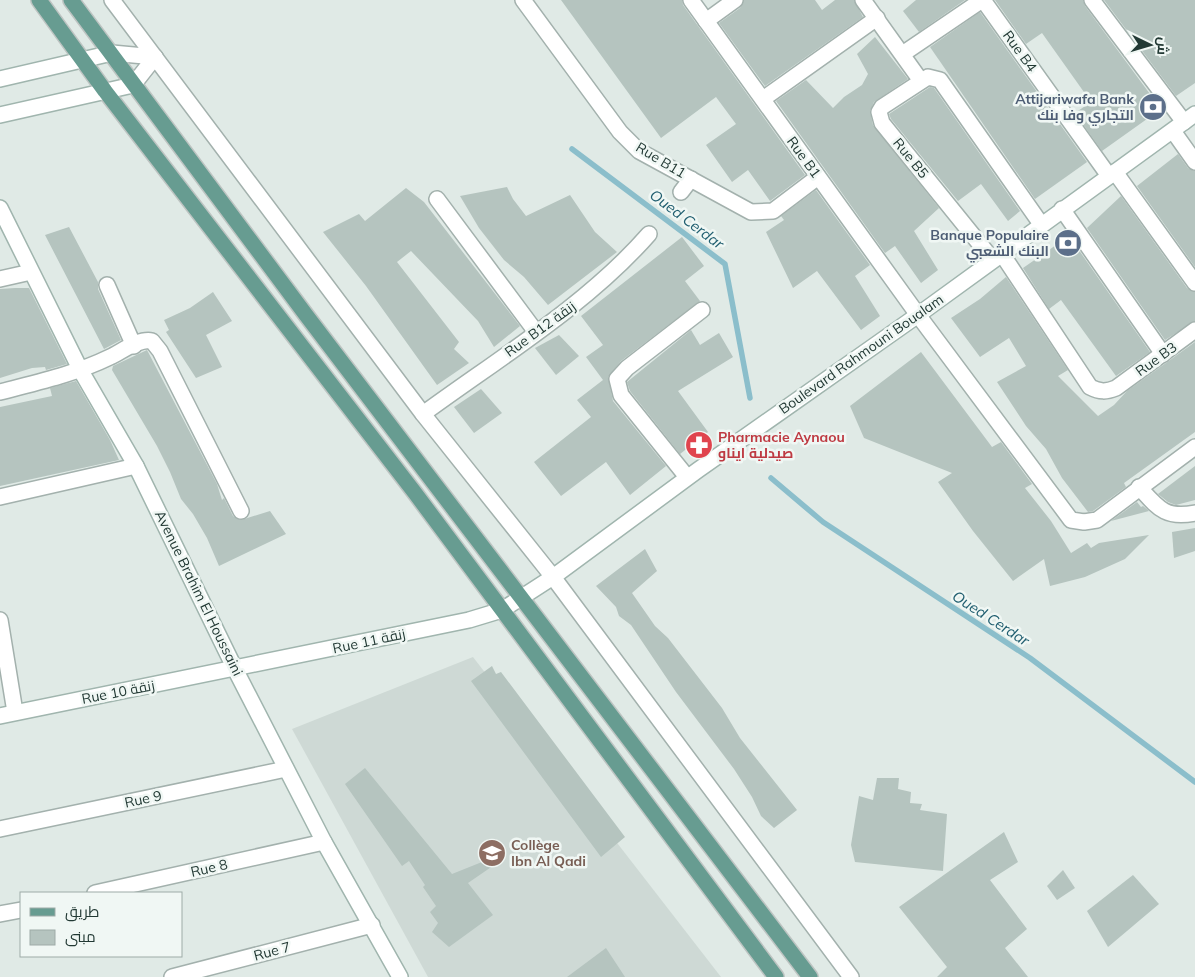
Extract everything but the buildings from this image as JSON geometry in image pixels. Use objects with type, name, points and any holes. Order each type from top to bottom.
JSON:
[{"type":"main road","points":[[39,0],[105,91],[502,610],[776,977]]},
{"type":"main road","points":[[71,0],[112,53],[133,85],[810,977]]},
{"type":"street","points":[[112,0],[424,414],[553,577],[851,977]]},
{"type":"street","name":"Rue B11","points":[[523,0],[620,132],[639,150],[751,212],[773,211],[818,177]]},
{"type":"street","name":"Rue B1","points":[[690,0],[918,315],[1071,520],[1084,522],[1097,520],[1139,487]]},
{"type":"street","points":[[706,22],[736,0]]},
{"type":"street","points":[[863,0],[904,53],[922,81]]},
{"type":"street","points":[[904,53],[983,0]]},
{"type":"street","name":"Rue B4","points":[[983,0],[1195,283]]},
{"type":"street","points":[[1092,0],[1184,122],[1195,162]]},
{"type":"street","points":[[763,99],[877,18]]},
{"type":"street","points":[[0,79],[85,61],[112,53],[155,56]]},
{"type":"street","points":[[0,114],[133,85],[155,56]]},
{"type":"street","name":"Rue B5","points":[[1041,224],[940,80],[931,77],[922,81],[882,107],[879,112],[880,117],[997,257],[1090,387],[1098,391],[1116,388]]},
{"type":"street","name":"Boulevard Rahmouni Boualam","points":[[502,610],[522,599],[553,577],[764,422],[918,315],[1184,122]]},
{"type":"street","points":[[681,192],[691,179]]},
{"type":"street","points":[[437,199],[536,332]]},
{"type":"street","name":"Avenue Brahim El Houssaini","points":[[0,208],[81,371],[136,466],[286,769],[324,842],[400,977]]},
{"type":"street","points":[[1062,209],[1163,354]]},
{"type":"street","name":"Rue B12 زنقة","points":[[424,414],[587,294],[630,256],[649,234]]},
{"type":"street","points":[[0,279],[31,272]]},
{"type":"street","points":[[106,284],[134,346]]},
{"type":"street","points":[[688,478],[620,395],[617,379],[627,368],[702,310]]},
{"type":"street","name":"Rue B3","points":[[1116,388],[1195,330]]},
{"type":"street","points":[[0,392],[81,371],[149,340],[155,343],[241,511]]},
{"type":"street","points":[[1195,447],[1139,487],[1166,513],[1183,515],[1195,513]]},
{"type":"street","points":[[0,497],[136,466]]},
{"type":"street","name":"Rue 11 زنقة","points":[[235,669],[485,616],[502,610]]},
{"type":"street","points":[[0,620],[2,643],[16,712]]},
{"type":"street","name":"Rue 10 زنقة","points":[[0,716],[235,669]]},
{"type":"street","name":"Rue 9","points":[[0,829],[286,769]]},
{"type":"street","name":"Rue 8","points":[[99,892],[324,842]]},
{"type":"street","points":[[0,914],[20,910]]},
{"type":"street","name":"Rue 7","points":[[172,977],[372,925]]},
{"type":"shaded area","name":"Collège Ibn Al Qadi","points":[[473,657],[721,977],[428,977],[292,729]]},
{"type":"waterway","name":"Oued Cerdar","points":[[572,149],[725,264],[750,398]]},
{"type":"waterway","name":"Oued Cerdar","points":[[771,478],[823,522],[1030,658],[1195,782]]},
{"type":"place","name":"Attijariwafa Bank التجاري وفا بنك","points":[[1153,107]]},
{"type":"place","name":"Banque Populaire البنك الشعبي","points":[[1068,243]]},
{"type":"place","name":"Pharmacie Aynaou صيدلية ايناو","points":[[699,445]]},
{"type":"place","name":"Collège Ibn Al Qadi","points":[[492,853]]}]
